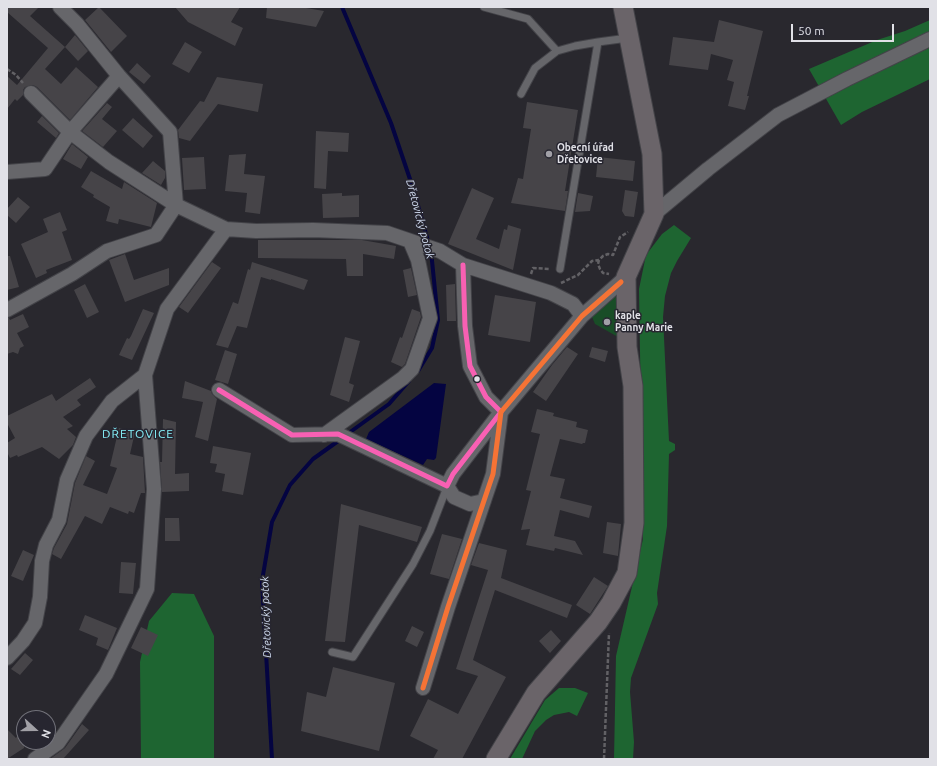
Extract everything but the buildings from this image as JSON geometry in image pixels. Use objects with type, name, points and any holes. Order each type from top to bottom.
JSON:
[{"type":"main road","points":[[496,759],[536,693],[598,622],[611,603],[627,573],[634,523],[633,386],[619,275],[654,214],[652,154],[630,38],[627,11]]},
{"type":"street","points":[[7,310],[72,274],[107,251],[156,235],[176,205],[170,132],[119,76],[77,24],[60,7]]},
{"type":"street","points":[[654,214],[708,169],[778,116],[847,79],[930,39]]},
{"type":"street","points":[[7,172],[45,169],[70,132],[119,76]]},
{"type":"street","points":[[31,93],[70,132],[109,162],[176,205],[226,229],[256,231],[312,230],[387,233],[440,251],[463,265],[551,293],[573,304],[582,316]]},
{"type":"street","points":[[35,759],[58,743],[106,674],[146,589],[154,489],[146,375],[167,309],[226,229]]},
{"type":"street","points":[[324,435],[403,378],[412,369],[430,318],[416,243]]},
{"type":"street","points":[[463,265],[465,326],[470,366],[486,397],[501,412]]},
{"type":"street","points":[[447,486],[453,474],[501,412],[582,316],[619,275]]},
{"type":"street","points":[[7,658],[23,641],[35,623],[40,597],[42,561],[46,545],[59,520],[67,480],[86,436],[112,401],[146,375]]},
{"type":"street","points":[[219,390],[292,435],[338,434],[447,486],[454,497],[470,504],[484,501]]},
{"type":"street","points":[[423,688],[448,606],[493,474],[501,412]]},
{"type":"lane","points":[[484,7],[528,19],[557,51]]},
{"type":"lane","points":[[521,94],[535,68],[557,51],[575,46],[630,38]]},
{"type":"lane","points":[[560,269],[598,42]]},
{"type":"lane","points":[[332,652],[353,657],[413,564],[430,531],[447,486]]},
{"type":"path","points":[[7,69],[16,75],[31,93]]},
{"type":"path","points":[[613,255],[620,237],[629,231]]},
{"type":"path","points":[[551,293],[554,283],[562,283],[578,275],[592,261],[599,260],[608,254],[617,258]]},
{"type":"path","points":[[599,260],[598,264],[603,272],[607,274],[619,275]]},
{"type":"path","points":[[530,277],[533,268],[560,269]]},
{"type":"path","points":[[604,759],[611,603]]},
{"type":"green space","points":[[930,20],[930,79],[862,112],[841,125],[809,69],[877,40],[905,31]]},
{"type":"green space","points":[[674,225],[691,238],[671,273],[665,296],[663,317],[669,441],[675,444],[675,450],[669,454],[667,526],[657,593],[658,604],[631,678],[630,692],[634,742],[633,759],[614,759],[616,656],[643,539],[639,289],[646,255],[662,234]]},
{"type":"green space","points":[[616,296],[618,337],[595,324],[592,317]]},
{"type":"green space","points":[[172,593],[194,594],[214,636],[214,759],[141,759],[140,662],[149,621]]},
{"type":"green space","points":[[559,688],[575,688],[588,693],[577,716],[569,712],[554,715],[546,720],[535,731],[522,759],[510,759],[545,700]]},
{"type":"shaded area","points":[[434,383],[446,384],[436,458],[434,460],[427,459],[423,465],[366,439],[369,432]]},
{"type":"waterway","name":"Dřetovický potok","points":[[342,7],[391,123],[414,191],[429,245]]},
{"type":"waterway","name":"Dřetovický potok","points":[[418,371],[432,348],[438,320],[431,251]]},
{"type":"waterway","name":"Dřetovický potok","points":[[346,435],[389,404],[409,381]]},
{"type":"waterway","name":"Dřetovický potok","points":[[272,759],[262,581],[272,522],[290,485],[313,459],[341,439]]},
{"type":"transit line","points":[[219,390],[292,435],[338,434],[447,486],[453,474],[501,412],[486,397],[470,366],[465,326],[463,265]]},
{"type":"transit line","points":[[423,688],[448,607],[493,474],[501,412],[582,316],[621,282]]},
{"type":"place","name":"Obecní úřad Dřetovice","points":[[549,154]]},
{"type":"place","name":"kaple Panny Marie","points":[[607,322]]},
{"type":"district","name":"DŘETOVICE","points":[[138,434]]}]
